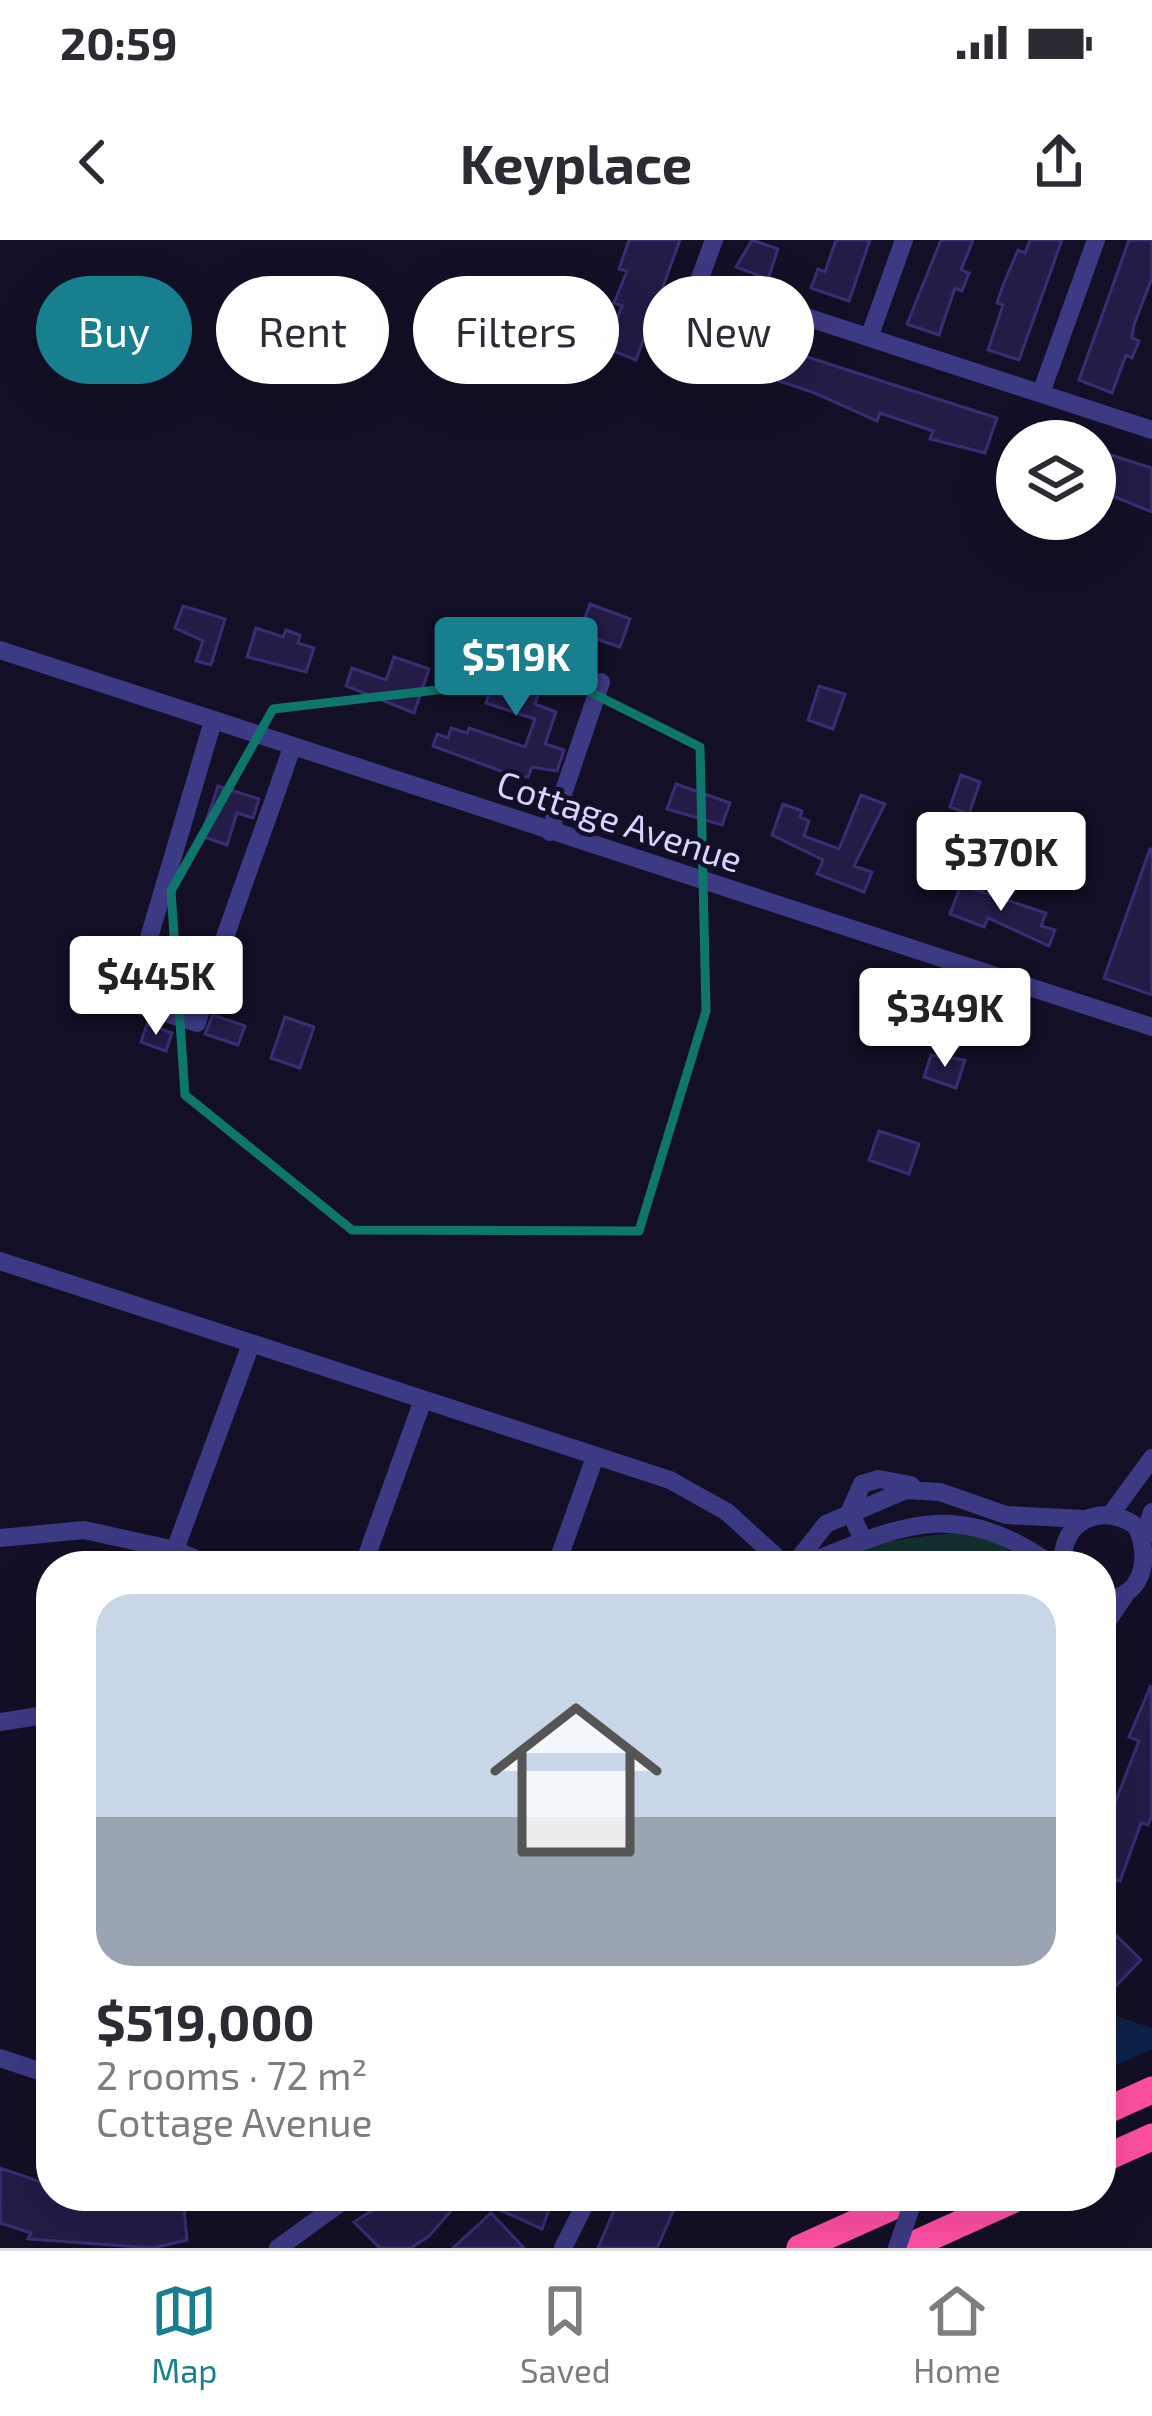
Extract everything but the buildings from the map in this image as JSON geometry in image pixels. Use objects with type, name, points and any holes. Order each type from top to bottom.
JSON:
[{"type":"highway","points":[[1116,2106],[1152,2090]]},
{"type":"highway","points":[[1116,2153],[1152,2137]]},
{"type":"highway","points":[[800,2248],[882,2211]]},
{"type":"highway","points":[[902,2248],[987,2211]]},
{"type":"street","points":[[701,276],[714,240]]},
{"type":"street","points":[[870,335],[904,240]]},
{"type":"street","points":[[1041,393],[1096,240]]},
{"type":"street","points":[[814,318],[1152,430]]},
{"type":"street","name":"Cottage Avenue","points":[[0,650],[1152,1027]]},
{"type":"street","points":[[550,832],[601,682]]},
{"type":"street","points":[[213,721],[130,1002],[197,1023],[231,910],[249,876],[292,747]]},
{"type":"street","points":[[0,1261],[670,1480],[710,1500],[774,1551]]},
{"type":"street","points":[[175,1551],[251,1344]]},
{"type":"street","points":[[368,1551],[423,1400]]},
{"type":"street","points":[[561,1551],[595,1457]]},
{"type":"street","points":[[1111,1514],[1152,1458]]},
{"type":"street","points":[[803,1551],[814,1534],[850,1510],[921,1488],[1006,1515],[1083,1519],[1111,1514],[1124,1518],[1147,1543]]},
{"type":"street","points":[[850,1510],[862,1538]]},
{"type":"street","points":[[1136,1593],[1146,1569],[1152,1511]]},
{"type":"street","points":[[1063,1551],[1066,1538],[1083,1519]]},
{"type":"street","points":[[830,1551],[908,1527],[971,1525],[1016,1539],[1035,1551]]},
{"type":"street","points":[[0,1538],[84,1530],[150,1551]]},
{"type":"street","points":[[0,1722],[15,1715],[36,1714]]},
{"type":"street","points":[[0,2058],[36,2070]]},
{"type":"street","points":[[278,2248],[329,2211]]},
{"type":"street","points":[[563,2248],[582,2211]]},
{"type":"street","points":[[902,2248],[911,2211]]},
{"type":"highlighted area","points":[[558,676],[700,747],[706,1011],[639,1231],[352,1230],[185,1095],[171,891],[273,709]]},
{"type":"green space","points":[[953,1533],[987,1537],[1010,1551],[858,1551]]},
{"type":"water","points":[[1116,2016],[1152,2028],[1152,2049],[1116,2065]]}]
